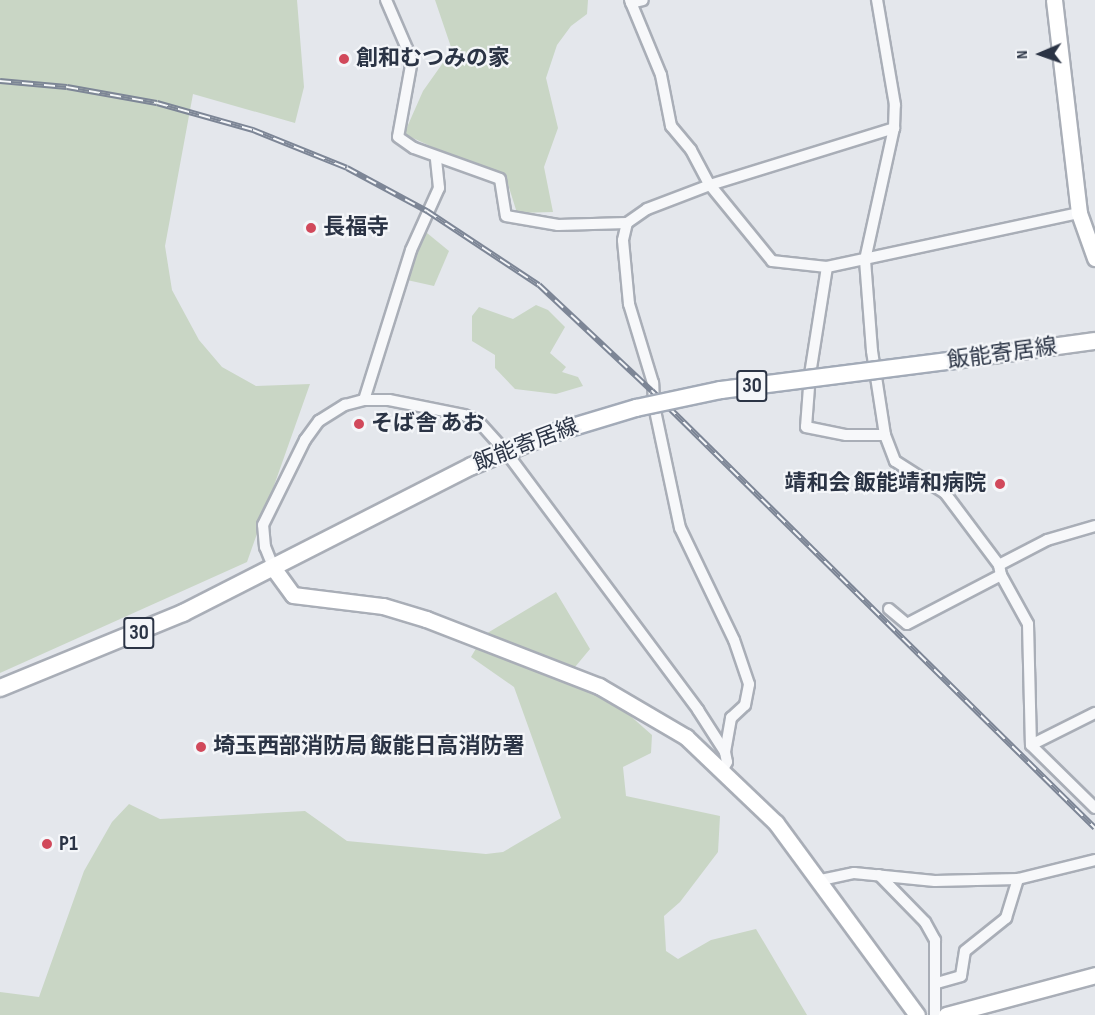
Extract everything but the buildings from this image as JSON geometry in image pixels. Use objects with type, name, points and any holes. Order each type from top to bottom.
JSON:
[{"type":"main road","name":"飯能寄居線","points":[[0,688],[107,647],[274,569],[506,452],[553,434],[636,408],[721,390],[1095,341]]},
{"type":"street","points":[[386,0],[412,60],[398,137],[436,157],[500,179],[506,216],[558,225],[627,223],[647,209],[710,185],[894,128]]},
{"type":"street","points":[[643,0],[630,2],[661,75],[671,126],[691,150],[710,185],[772,261],[827,267],[1079,213]]},
{"type":"street","points":[[877,0],[895,105],[894,128],[865,260],[872,351],[885,435],[895,461],[945,493],[1000,570],[1028,624],[1031,745],[1095,808]]},
{"type":"street","points":[[1054,0],[1079,213],[1095,258]]},
{"type":"street","points":[[364,400],[411,250],[439,188],[436,157]]},
{"type":"street","points":[[627,223],[624,280],[653,383],[654,406],[680,528],[734,640],[749,684],[745,705],[732,718],[725,752],[727,762],[723,769]]},
{"type":"street","points":[[827,267],[810,374],[806,427],[846,435],[885,435]]},
{"type":"street","points":[[725,752],[506,452],[479,422],[464,415],[389,400],[364,400],[335,410],[319,421],[305,440],[263,525],[265,547],[274,569],[293,595],[394,609],[599,686],[686,737],[723,769],[776,823],[821,880],[917,1015]]},
{"type":"street","points":[[889,609],[907,624],[1047,540],[1095,526]]},
{"type":"street","points":[[1031,745],[1095,713]]},
{"type":"street","points":[[821,880],[855,873],[935,881],[1018,879],[1095,860]]},
{"type":"street","points":[[879,875],[925,922],[935,940],[937,983],[935,1015]]},
{"type":"street","points":[[937,983],[961,976],[965,951],[1006,918],[1018,879]]},
{"type":"street","points":[[945,1015],[1095,975]]},
{"type":"green space","points":[[0,0],[297,0],[304,87],[295,123],[193,94],[165,246],[172,290],[199,340],[222,367],[256,386],[310,384],[247,562],[0,673]]},
{"type":"green space","points":[[435,0],[588,0],[587,14],[571,26],[557,45],[546,78],[558,128],[544,167],[553,212],[517,213],[507,181],[404,134],[423,91],[452,50]]},
{"type":"green space","points":[[427,233],[449,251],[434,286],[407,280],[421,235]]},
{"type":"green space","points":[[536,305],[548,310],[565,327],[550,353],[566,367],[562,372],[578,377],[583,386],[556,394],[515,389],[495,368],[495,355],[472,341],[472,316],[479,307],[513,319]]},
{"type":"green space","points":[[556,592],[590,649],[575,667],[652,735],[651,753],[623,767],[626,796],[720,816],[718,852],[680,902],[664,916],[666,951],[678,959],[711,940],[756,929],[807,1015],[0,1015],[0,992],[39,997],[84,871],[112,822],[129,804],[160,819],[305,811],[347,841],[486,854],[503,852],[561,818],[514,687],[471,657],[484,635]]},
{"type":"railway","points":[[0,81],[67,87],[157,103],[253,130],[347,168],[427,211],[539,285],[652,391],[1095,828]]},
{"type":"place","name":"創和むつみの家","points":[[344,59]]},
{"type":"place","name":"長福寺","points":[[311,228]]},
{"type":"place","name":"そば舎 あお","points":[[359,424]]},
{"type":"place","name":"靖和会 飯能靖和病院","points":[[1000,484]]},
{"type":"place","name":"埼玉西部消防局 飯能日高消防署","points":[[201,747]]},
{"type":"place","name":"P1","points":[[47,844]]}]
